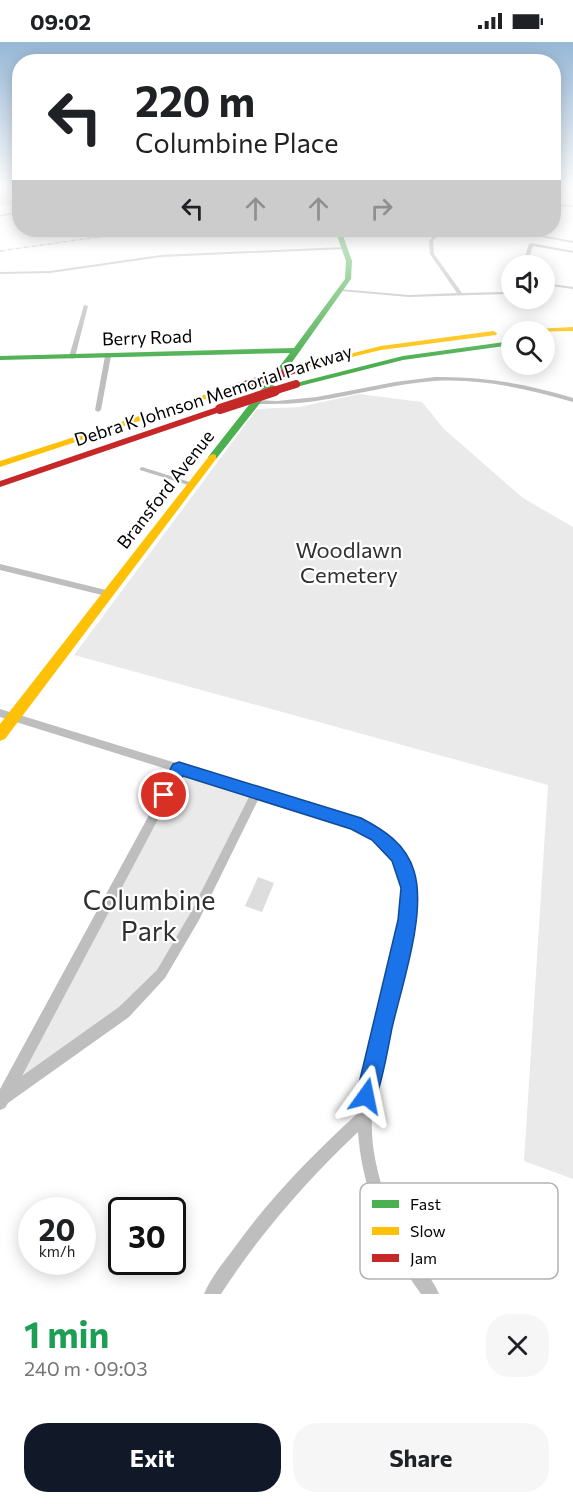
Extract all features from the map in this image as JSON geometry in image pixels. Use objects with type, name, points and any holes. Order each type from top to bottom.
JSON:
[{"type":"main road","name":"Bransford Avenue","points":[[0,735],[106,594],[257,402],[340,290],[351,270],[343,248]]},
{"type":"main road","points":[[555,330],[573,329]]},
{"type":"main road","name":"Debra K Johnson Memorial Parkway","points":[[0,462],[306,366],[381,348],[501,333]]},
{"type":"main road","points":[[555,341],[573,340]]},
{"type":"main road","name":"Debra K Johnson Memorial Parkway","points":[[1,484],[296,384],[383,361],[429,352],[501,344]]},
{"type":"main road","name":"Berry Road","points":[[0,358],[295,350]]},
{"type":"street","points":[[431,246],[431,251],[461,295]]},
{"type":"street","points":[[544,246],[573,252]]},
{"type":"street","points":[[0,273],[23,274],[161,256],[343,248]]},
{"type":"street","points":[[555,286],[573,288]]},
{"type":"street","points":[[340,290],[409,296],[501,293]]},
{"type":"street","points":[[72,357],[86,306]]},
{"type":"street","points":[[98,410],[108,356]]},
{"type":"street","points":[[257,402],[297,403],[413,381],[453,379],[519,385],[573,400]]},
{"type":"street","points":[[142,469],[191,484]]},
{"type":"street","points":[[0,567],[106,594]]},
{"type":"street","points":[[0,713],[366,828],[394,850],[405,869],[410,888],[407,920],[369,1080],[364,1117],[368,1152],[377,1183]]},
{"type":"street","points":[[1,1100],[179,769]]},
{"type":"street","points":[[1,1100],[124,1012],[161,974],[195,916],[256,793]]},
{"type":"street","points":[[212,1294],[241,1252],[289,1195],[333,1145],[364,1117]]},
{"type":"street","points":[[420,1279],[431,1294]]},
{"type":"green space","name":"Woodlawn Cemetery","points":[[359,394],[422,402],[444,429],[523,498],[573,527],[573,1179],[524,1161],[548,785],[74,655],[257,409],[299,407]]},
{"type":"green space","name":"Columbine Park","points":[[179,769],[256,793],[178,948],[124,1012],[3,1098]]},
{"type":"building","points":[[258,877],[274,883],[262,912],[245,906]]},
{"type":"railway","points":[[0,251],[32,246]]},
{"type":"traffic: fast","points":[[213,457],[287,363],[348,279],[349,261],[344,246]]},
{"type":"traffic: fast","points":[[296,384],[403,358],[501,345]]},
{"type":"traffic: fast","points":[[0,358],[295,350]]},
{"type":"traffic: slow","points":[[555,330],[573,329]]},
{"type":"traffic: slow","points":[[306,366],[381,348],[493,333]]},
{"type":"traffic: slow","points":[[0,464],[232,389]]},
{"type":"traffic: slow","points":[[0,735],[213,457]]},
{"type":"traffic: jam","points":[[232,389],[306,366]]},
{"type":"traffic: jam","points":[[220,409],[296,384]]},
{"type":"traffic: jam","points":[[0,484],[220,409]]},
{"type":"route","points":[[164,795],[179,769],[355,823],[378,835],[394,850],[408,878],[409,909],[366,1096]]}]
